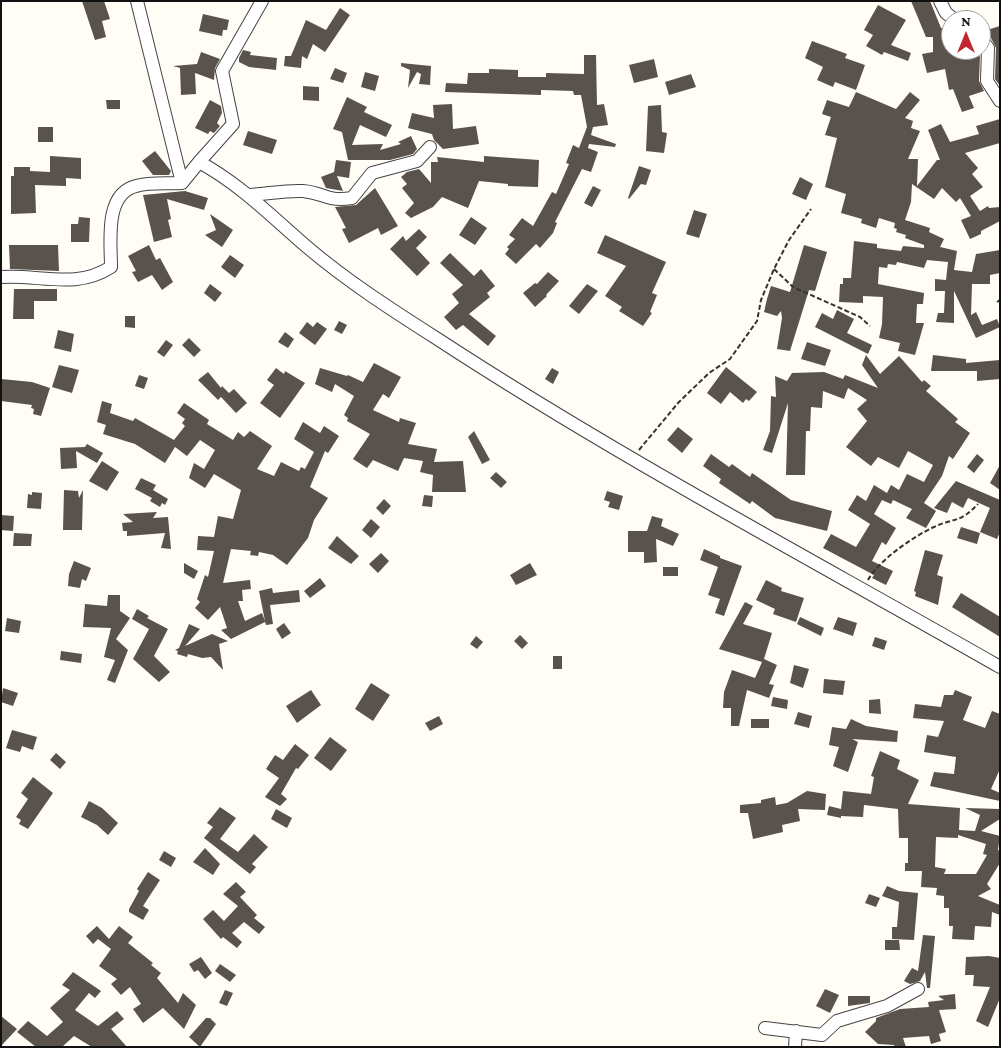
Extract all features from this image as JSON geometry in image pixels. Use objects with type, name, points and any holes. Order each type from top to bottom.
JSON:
[{"type":"street","points":[[137,1],[182,183]]},
{"type":"street","points":[[1,277],[71,280],[98,276],[111,267],[112,226],[118,198],[124,191],[136,186],[182,183],[233,124],[222,71],[262,1]]},
{"type":"street","points":[[988,60],[987,82],[1000,101]]},
{"type":"street","points":[[249,195],[301,191],[312,192],[332,200],[352,198],[372,173],[417,161],[430,147]]},
{"type":"street","points":[[199,162],[249,195],[309,248],[383,302],[532,400],[1000,667]]},
{"type":"street","points":[[764,1028],[822,1035],[837,1021],[887,1006],[918,988]]},
{"type":"street","points":[[795,1047],[796,1031]]},
{"type":"path","points":[[633,458],[678,403],[709,373],[730,359],[757,321],[761,300],[774,269],[789,240],[811,209]]},
{"type":"path","points":[[774,269],[793,287],[860,317],[870,326]]},
{"type":"path","points":[[864,589],[872,572],[896,551],[934,526],[965,517],[978,504]]},
{"type":"building","points":[[82,1],[104,1],[110,19],[102,21],[106,37],[95,40]]},
{"type":"building","points":[[911,1],[930,1],[941,28],[941,60],[980,60],[979,81],[984,91],[969,96],[974,108],[962,112],[953,89],[949,90],[945,69],[927,73],[922,54],[933,52],[933,37],[926,37]]},
{"type":"building","points":[[878,5],[906,20],[891,45],[911,53],[908,61],[884,52],[882,55],[866,46],[873,35],[864,30]]},
{"type":"building","points":[[340,8],[350,15],[325,52],[313,44],[307,59],[302,56],[301,68],[284,66],[285,56],[291,56],[306,20],[326,30]]},
{"type":"building","points":[[203,14],[229,20],[227,30],[223,30],[222,36],[199,31]]},
{"type":"building","points":[[1000,26],[1000,86],[995,79],[996,48],[991,38],[991,29]]},
{"type":"building","points":[[812,41],[847,54],[845,58],[865,65],[856,90],[835,82],[833,87],[817,80],[823,67],[805,58]]},
{"type":"building","points":[[243,50],[251,52],[250,55],[277,58],[276,70],[249,67],[239,62]]},
{"type":"building","points":[[201,52],[220,59],[215,68],[214,80],[195,73],[196,94],[181,95],[180,68],[173,66],[197,64]]},
{"type":"building","points":[[584,55],[596,55],[597,105],[604,104],[608,125],[593,127],[591,135],[616,144],[615,147],[589,144],[588,148],[598,152],[591,172],[582,169],[555,222],[557,223],[553,233],[540,248],[536,244],[516,264],[505,254],[509,249],[507,247],[515,239],[509,235],[522,218],[533,226],[552,192],[556,194],[569,164],[566,163],[573,145],[579,148],[587,127],[581,95],[574,95],[573,91],[541,90],[541,95],[445,92],[446,83],[467,84],[468,73],[489,73],[489,69],[518,70],[518,77],[546,77],[546,73],[584,74]]},
{"type":"building","points":[[654,59],[658,77],[634,83],[629,65]]},
{"type":"building","points":[[401,63],[431,66],[430,85],[419,84],[421,74],[417,72],[408,88],[410,70],[401,66]]},
{"type":"building","points":[[335,68],[347,73],[343,83],[330,79]]},
{"type":"building","points":[[365,72],[379,76],[375,91],[361,87]]},
{"type":"building","points":[[691,74],[696,87],[669,95],[665,82]]},
{"type":"building","points":[[303,86],[319,87],[319,101],[303,100]]},
{"type":"building","points":[[856,92],[896,109],[910,92],[920,100],[905,118],[913,121],[911,128],[920,131],[908,159],[918,159],[917,186],[937,160],[940,160],[928,130],[941,124],[950,142],[979,134],[976,126],[1000,119],[1000,143],[965,153],[978,168],[972,174],[983,187],[970,196],[980,211],[988,206],[989,208],[1000,207],[1000,221],[970,239],[961,220],[971,216],[960,198],[956,202],[942,188],[934,199],[912,184],[911,202],[905,220],[930,228],[929,232],[944,239],[940,247],[957,251],[954,270],[972,272],[976,254],[1000,250],[1000,273],[990,275],[990,284],[972,284],[971,315],[976,312],[982,325],[997,319],[1000,327],[976,338],[954,291],[954,323],[936,322],[938,313],[944,313],[945,291],[935,291],[935,279],[946,280],[948,262],[927,260],[924,268],[897,262],[896,265],[888,264],[887,268],[879,267],[878,284],[924,293],[923,304],[917,304],[916,323],[924,323],[915,355],[898,351],[900,343],[879,338],[882,324],[883,297],[863,296],[863,303],[839,302],[840,284],[843,284],[843,278],[851,278],[854,241],[877,244],[877,248],[901,251],[903,246],[924,248],[924,245],[905,238],[906,235],[896,232],[897,229],[894,228],[895,223],[879,218],[876,228],[861,223],[862,219],[841,213],[846,194],[825,187],[837,138],[825,135],[831,117],[822,114],[827,100],[849,107]]},
{"type":"building","points":[[347,97],[367,107],[364,112],[392,125],[386,137],[360,125],[352,145],[383,144],[380,150],[401,144],[398,142],[411,136],[417,149],[413,154],[390,160],[348,160],[342,132],[333,129]]},
{"type":"building","points":[[106,100],[120,100],[120,109],[107,109]]},
{"type":"building","points":[[210,100],[221,106],[222,113],[217,123],[220,126],[214,133],[210,131],[208,134],[195,128]]},
{"type":"building","points":[[452,104],[453,129],[476,126],[479,144],[443,149],[434,140],[432,134],[408,128],[412,113],[434,118],[433,105]]},
{"type":"building","points":[[661,105],[662,132],[667,133],[664,153],[646,151],[648,106]]},
{"type":"building","points":[[38,127],[53,127],[53,142],[38,142]]},
{"type":"building","points":[[248,131],[277,140],[272,154],[243,145]]},
{"type":"building","points":[[155,151],[171,171],[169,175],[153,175],[142,161]]},
{"type":"building","points":[[50,156],[81,158],[81,179],[66,178],[66,186],[35,185],[36,213],[11,214],[11,176],[14,176],[14,167],[30,167],[30,171],[50,172]]},
{"type":"building","points":[[484,156],[539,160],[538,187],[508,186],[508,184],[479,181],[468,208],[442,197],[433,207],[411,218],[405,213],[414,203],[402,188],[407,184],[401,177],[407,172],[419,169],[431,183],[431,162],[438,162],[437,157],[484,162]]},
{"type":"building","points":[[336,160],[351,162],[349,178],[337,176],[343,191],[326,188],[321,177],[334,172]]},
{"type":"building","points":[[639,166],[651,170],[646,185],[641,184],[629,199],[628,198]]},
{"type":"building","points":[[800,177],[813,184],[806,200],[792,194]]},
{"type":"building","points":[[593,186],[601,190],[592,207],[584,203]]},
{"type":"building","points":[[375,188],[398,226],[381,235],[378,228],[349,243],[342,229],[346,228],[335,207],[356,205]]},
{"type":"building","points":[[185,191],[208,198],[204,210],[167,199],[171,219],[168,220],[172,237],[154,242],[143,195]]},
{"type":"building","points":[[694,210],[707,214],[699,238],[686,234]]},
{"type":"building","points":[[210,214],[233,230],[222,247],[205,235],[216,230]]},
{"type":"building","points":[[79,217],[90,218],[89,242],[71,242],[71,224],[78,224]]},
{"type":"building","points":[[471,217],[487,228],[475,245],[459,235]]},
{"type":"building","points":[[419,229],[427,237],[416,248],[430,263],[417,276],[390,249],[403,236],[406,241]]},
{"type":"building","points":[[605,235],[666,262],[652,293],[657,295],[650,312],[652,313],[643,326],[619,311],[622,307],[605,296],[626,266],[597,253]]},
{"type":"building","points":[[9,245],[58,245],[59,271],[10,269]]},
{"type":"building","points":[[149,245],[156,260],[160,258],[173,282],[162,290],[152,275],[138,282],[132,272],[136,271],[128,256]]},
{"type":"building","points":[[804,245],[827,252],[815,291],[809,290],[790,351],[777,349],[782,318],[781,311],[777,316],[764,312],[767,299],[771,286],[790,292]]},
{"type":"building","points":[[450,253],[474,276],[481,269],[495,286],[487,293],[490,297],[469,314],[496,336],[488,346],[463,325],[456,330],[444,317],[459,303],[452,294],[463,285],[440,263]]},
{"type":"building","points":[[230,255],[244,265],[235,278],[221,267]]},
{"type":"building","points":[[548,272],[559,281],[535,307],[523,293],[535,283],[537,284]]},
{"type":"building","points":[[210,284],[222,293],[215,302],[204,293]]},
{"type":"building","points":[[587,284],[598,291],[579,314],[569,306]]},
{"type":"building","points":[[14,289],[57,289],[57,301],[34,301],[34,319],[13,319]]},
{"type":"building","points":[[837,310],[854,319],[847,333],[872,345],[868,354],[815,327],[822,313],[833,319]]},
{"type":"building","points":[[125,316],[135,316],[135,328],[125,327]]},
{"type":"building","points":[[339,321],[347,325],[342,334],[334,330]]},
{"type":"building","points":[[307,322],[313,327],[317,322],[327,329],[315,345],[299,333]]},
{"type":"building","points":[[58,330],[74,334],[71,352],[54,348]]},
{"type":"building","points":[[285,332],[294,339],[288,348],[278,342]]},
{"type":"building","points":[[189,338],[201,350],[194,357],[182,345]]},
{"type":"building","points":[[166,340],[173,345],[164,357],[157,352]]},
{"type":"building","points":[[807,342],[831,350],[825,366],[801,359]]},
{"type":"building","points":[[866,355],[880,374],[899,356],[922,382],[924,380],[931,386],[926,391],[958,419],[955,422],[970,433],[953,459],[949,456],[942,476],[924,503],[936,511],[926,528],[906,518],[912,509],[893,500],[891,504],[882,500],[874,514],[896,528],[886,545],[882,542],[872,561],[893,571],[886,585],[872,578],[874,575],[823,548],[831,534],[856,547],[870,524],[848,510],[857,495],[866,501],[874,485],[887,493],[891,485],[899,490],[907,474],[924,482],[933,465],[908,451],[899,468],[878,457],[871,466],[846,447],[867,421],[857,409],[867,400],[848,388],[844,399],[823,391],[822,408],[811,407],[810,431],[806,431],[805,475],[786,475],[788,403],[772,453],[763,450],[770,431],[771,396],[776,397],[775,376],[787,381],[792,373],[824,372],[843,379],[845,375],[878,388],[862,365]]},
{"type":"building","points":[[933,355],[966,359],[966,363],[1000,360],[1000,379],[977,381],[977,371],[931,371]]},
{"type":"building","points":[[374,363],[401,377],[389,398],[383,394],[373,410],[399,422],[400,418],[416,423],[408,444],[437,449],[434,462],[463,461],[466,492],[432,492],[433,475],[420,472],[423,461],[404,458],[398,471],[373,460],[367,468],[353,459],[370,434],[347,421],[348,418],[344,415],[354,396],[335,384],[332,392],[315,384],[320,368],[348,375],[363,382]]},
{"type":"building","points":[[59,365],[79,370],[72,393],[52,387]]},
{"type":"building","points":[[726,367],[757,392],[749,401],[746,399],[743,403],[730,392],[721,404],[707,393]]},
{"type":"building","points":[[276,368],[284,374],[285,371],[305,383],[280,418],[260,403],[274,385],[267,380]]},
{"type":"building","points":[[552,368],[559,372],[553,384],[545,379]]},
{"type":"building","points":[[208,372],[221,388],[222,386],[229,393],[234,389],[247,403],[236,413],[221,397],[218,400],[198,380]]},
{"type":"building","points":[[139,375],[148,378],[144,389],[135,386]]},
{"type":"building","points":[[1,379],[32,382],[50,388],[41,416],[33,414],[34,409],[31,408],[32,405],[1,401]]},
{"type":"building","points":[[102,401],[112,404],[110,413],[133,421],[135,418],[174,440],[185,426],[182,423],[185,419],[177,413],[184,403],[209,420],[207,424],[233,440],[238,432],[244,437],[250,431],[272,446],[257,469],[274,476],[281,462],[299,471],[301,467],[305,469],[314,452],[294,439],[303,422],[320,433],[324,426],[339,436],[328,453],[325,451],[310,487],[328,498],[314,520],[308,538],[287,565],[273,555],[259,552],[258,556],[250,555],[251,551],[231,549],[223,583],[250,580],[251,589],[242,590],[243,601],[238,601],[245,621],[262,613],[265,621],[259,591],[272,588],[273,593],[299,590],[300,602],[270,605],[273,624],[266,625],[265,622],[231,639],[221,630],[227,628],[220,607],[208,620],[195,608],[200,602],[197,599],[205,575],[208,577],[214,551],[197,550],[198,536],[214,537],[218,516],[233,519],[241,490],[214,474],[205,488],[189,478],[194,463],[204,469],[215,450],[200,440],[187,456],[175,447],[165,463],[135,444],[103,434],[106,425],[97,422]]},
{"type":"building","points":[[678,427],[693,439],[682,453],[667,440]]},
{"type":"building","points":[[474,431],[490,460],[482,464],[468,437]]},
{"type":"building","points":[[87,444],[103,453],[97,463],[76,451],[77,468],[61,469],[60,448],[85,447]]},
{"type":"building","points":[[711,454],[729,467],[732,464],[750,477],[752,473],[791,500],[832,511],[827,531],[775,518],[752,501],[750,504],[719,483],[721,479],[703,466]]},
{"type":"building","points":[[977,454],[984,460],[974,473],[967,467]]},
{"type":"building","points":[[102,461],[119,472],[107,491],[89,481]]},
{"type":"building","points":[[1000,465],[1000,490],[990,483]]},
{"type":"building","points":[[496,472],[507,482],[501,488],[490,478]]},
{"type":"building","points":[[141,478],[156,485],[153,490],[168,499],[165,505],[162,503],[160,507],[150,501],[152,498],[135,489]]},
{"type":"building","points":[[956,481],[1000,500],[1000,532],[997,539],[980,532],[990,508],[968,498],[963,508],[952,502],[947,513],[934,508]]},
{"type":"building","points":[[64,490],[78,491],[79,498],[83,490],[82,530],[63,530]]},
{"type":"building","points":[[607,491],[623,496],[619,510],[608,507],[610,502],[604,500]]},
{"type":"building","points":[[32,492],[42,493],[41,509],[27,508],[28,494],[32,495]]},
{"type":"building","points":[[424,495],[433,496],[432,507],[422,506]]},
{"type":"building","points":[[384,499],[391,506],[383,515],[376,508]]},
{"type":"building","points":[[157,512],[153,518],[168,517],[171,549],[161,548],[165,533],[127,536],[127,531],[123,531],[122,523],[133,522],[123,514]]},
{"type":"building","points":[[1,515],[14,516],[13,531],[1,530]]},
{"type":"building","points":[[652,516],[663,519],[661,526],[679,534],[673,546],[656,539],[657,562],[644,563],[644,552],[628,552],[628,531],[647,531]]},
{"type":"building","points":[[371,519],[380,527],[371,538],[362,530]]},
{"type":"building","points":[[961,527],[980,533],[977,544],[957,538]]},
{"type":"building","points":[[14,533],[32,534],[31,546],[13,546]]},
{"type":"building","points":[[337,536],[359,556],[351,564],[328,548]]},
{"type":"building","points":[[704,549],[720,556],[720,558],[742,566],[724,616],[715,613],[720,599],[708,595],[718,567],[700,560]]},
{"type":"building","points":[[925,550],[943,555],[937,575],[943,577],[938,605],[915,596],[916,592],[914,591]]},
{"type":"building","points":[[381,553],[389,561],[378,573],[369,564]]},
{"type":"building","points":[[74,561],[91,568],[86,581],[82,579],[80,588],[68,586],[69,574]]},
{"type":"building","points":[[184,563],[198,571],[194,579],[184,573]]},
{"type":"building","points":[[530,563],[537,575],[516,585],[510,575]]},
{"type":"building","points":[[663,567],[678,567],[678,576],[663,576]]},
{"type":"building","points":[[320,578],[326,586],[310,598],[304,591]]},
{"type":"building","points":[[766,580],[782,588],[781,591],[804,598],[796,622],[773,614],[775,609],[756,600]]},
{"type":"building","points":[[961,593],[1000,617],[1000,637],[952,607]]},
{"type":"building","points":[[108,595],[120,595],[120,611],[130,618],[116,639],[128,650],[115,683],[107,680],[115,660],[104,657],[111,628],[83,627],[85,604],[107,606]]},
{"type":"building","points":[[745,602],[753,606],[743,624],[772,633],[764,659],[777,665],[769,684],[774,685],[769,698],[747,690],[739,726],[731,726],[731,708],[723,708],[724,692],[732,670],[755,678],[762,662],[719,649]]},
{"type":"building","points":[[137,609],[149,616],[147,618],[168,629],[154,656],[170,672],[159,682],[133,659],[149,629],[132,619]]},
{"type":"building","points":[[800,617],[824,628],[821,636],[797,624]]},
{"type":"building","points":[[838,617],[857,623],[853,636],[833,629]]},
{"type":"building","points":[[7,618],[21,621],[19,633],[5,631]]},
{"type":"building","points":[[284,623],[291,633],[282,639],[276,629]]},
{"type":"building","points":[[189,624],[200,629],[185,646],[212,634],[228,641],[219,644],[223,670],[211,657],[202,658],[188,654],[187,657],[177,654],[178,651],[175,650],[179,648]]},
{"type":"building","points":[[520,635],[528,643],[522,649],[514,641]]},
{"type":"building","points":[[476,636],[483,642],[477,649],[470,644]]},
{"type":"building","points":[[875,637],[887,641],[884,650],[872,646]]},
{"type":"building","points":[[61,651],[82,654],[81,663],[60,660]]},
{"type":"building","points":[[553,656],[562,656],[562,669],[553,669]]},
{"type":"building","points":[[794,665],[809,669],[803,688],[790,683]]},
{"type":"building","points":[[824,679],[845,681],[843,695],[823,693]]},
{"type":"building","points":[[371,683],[390,695],[373,721],[355,709]]},
{"type":"building","points":[[3,688],[18,693],[13,706],[1,702]]},
{"type":"building","points":[[311,690],[321,705],[297,723],[286,706]]},
{"type":"building","points":[[955,690],[972,697],[963,720],[985,728],[992,711],[1000,714],[1000,769],[991,789],[1000,793],[1000,801],[930,786],[934,772],[954,774],[956,757],[924,752],[927,735],[938,737],[944,721],[913,718],[915,704],[941,707],[944,695],[953,695]]},
{"type":"building","points":[[773,697],[788,700],[787,709],[771,706]]},
{"type":"building","points":[[880,699],[881,714],[869,713],[869,700]]},
{"type":"building","points":[[798,712],[812,716],[809,728],[794,724]]},
{"type":"building","points":[[439,716],[443,724],[430,731],[425,723]]},
{"type":"building","points":[[751,719],[769,719],[769,728],[751,728]]},
{"type":"building","points":[[851,719],[866,726],[898,731],[897,742],[852,739],[858,742],[848,772],[833,766],[839,747],[829,745],[832,727],[846,729]]},
{"type":"building","points":[[12,730],[37,737],[33,750],[22,746],[20,752],[6,748]]},
{"type":"building","points":[[330,737],[347,750],[331,771],[314,758]]},
{"type":"building","points":[[295,744],[309,755],[298,769],[296,768],[281,794],[287,799],[280,806],[265,797],[279,778],[266,769],[275,755],[283,760]]},
{"type":"building","points":[[880,751],[900,760],[897,769],[919,780],[908,804],[960,808],[959,830],[975,831],[980,815],[965,808],[1000,809],[1000,819],[981,831],[1000,836],[998,850],[1000,851],[1000,863],[987,884],[991,889],[978,896],[1000,905],[1000,915],[992,912],[991,927],[975,926],[974,940],[952,939],[953,926],[949,926],[949,908],[944,908],[944,896],[936,895],[937,888],[921,887],[922,871],[905,871],[905,863],[908,863],[908,838],[899,838],[898,809],[864,805],[863,817],[841,816],[841,818],[827,815],[829,806],[841,809],[843,791],[871,794],[874,777],[871,776]],"holes":[[[958,835],[986,844],[983,854],[987,855],[976,874],[944,874],[946,869],[935,867],[936,837],[958,838]]]},
{"type":"building","points":[[56,753],[66,762],[60,769],[50,760]]},
{"type":"building","points":[[33,777],[53,793],[28,829],[19,824],[21,820],[16,817],[28,799],[21,793]]},
{"type":"building","points":[[807,791],[826,794],[825,810],[798,809],[800,821],[782,825],[783,832],[753,839],[748,813],[740,813],[740,805],[761,803],[761,800],[775,797],[776,805],[787,803]]},
{"type":"building","points":[[89,801],[102,808],[118,823],[108,835],[97,825],[81,817]]},
{"type":"building","points":[[220,807],[236,818],[220,839],[238,852],[254,834],[268,847],[252,864],[256,867],[250,874],[204,838],[213,827],[207,823]]},
{"type":"building","points":[[276,809],[292,818],[287,828],[271,819]]},
{"type":"building","points":[[205,848],[220,864],[213,875],[193,862]]},
{"type":"building","points":[[164,851],[176,858],[171,867],[159,860]]},
{"type":"building","points":[[148,872],[160,880],[143,906],[149,910],[143,920],[129,912],[129,909],[139,891],[137,889]]},
{"type":"building","points":[[236,882],[246,892],[240,897],[257,915],[254,918],[265,927],[259,934],[244,922],[232,933],[242,942],[237,948],[223,937],[221,939],[203,919],[213,910],[224,921],[238,906],[223,894]]},
{"type":"building","points":[[887,886],[899,891],[918,893],[914,940],[892,939],[892,927],[897,927],[899,902],[882,896]]},
{"type":"building","points":[[869,894],[880,898],[876,907],[865,903]]},
{"type":"building","points":[[97,926],[109,939],[119,926],[133,937],[128,943],[153,963],[151,965],[161,973],[157,978],[178,1003],[183,993],[196,1005],[184,1029],[163,1008],[143,1023],[133,1009],[141,1004],[130,987],[121,995],[111,984],[117,979],[99,966],[111,949],[98,939],[93,944],[86,936]]},
{"type":"building","points":[[923,935],[935,936],[930,988],[927,988],[925,972],[920,981],[910,984],[904,981],[912,968],[918,971]]},
{"type":"building","points":[[885,940],[899,940],[900,950],[885,950]]},
{"type":"building","points":[[989,956],[1000,958],[1000,998],[988,1027],[976,1021],[990,987],[973,986],[974,975],[965,975],[966,957]]},
{"type":"building","points":[[201,957],[212,973],[205,979],[198,970],[194,972],[189,964]]},
{"type":"building","points":[[220,964],[236,975],[230,982],[215,971]]},
{"type":"building","points":[[73,972],[101,991],[95,998],[89,993],[75,1010],[98,1026],[117,1011],[124,1019],[111,1029],[127,1047],[92,1047],[74,1036],[62,1047],[36,1047],[17,1032],[28,1021],[47,1036],[63,1022],[50,1008],[70,990],[62,985]]},
{"type":"building","points":[[825,989],[839,995],[830,1013],[816,1006]]},
{"type":"building","points":[[225,990],[233,993],[227,1006],[219,1003]]},
{"type":"building","points":[[955,994],[956,1009],[939,1010],[946,1032],[939,1034],[941,1041],[931,1044],[929,1036],[903,1038],[906,1047],[895,1047],[894,1045],[878,1044],[865,1032],[876,1021],[876,1018],[900,1009],[929,1007],[928,1002],[944,1000],[938,996]]},
{"type":"building","points":[[848,996],[870,996],[870,1003],[848,1006]]},
{"type":"building","points":[[1,1016],[17,1029],[1,1046]]},
{"type":"building","points":[[206,1018],[210,1018],[216,1024],[200,1047],[189,1037]]}]
